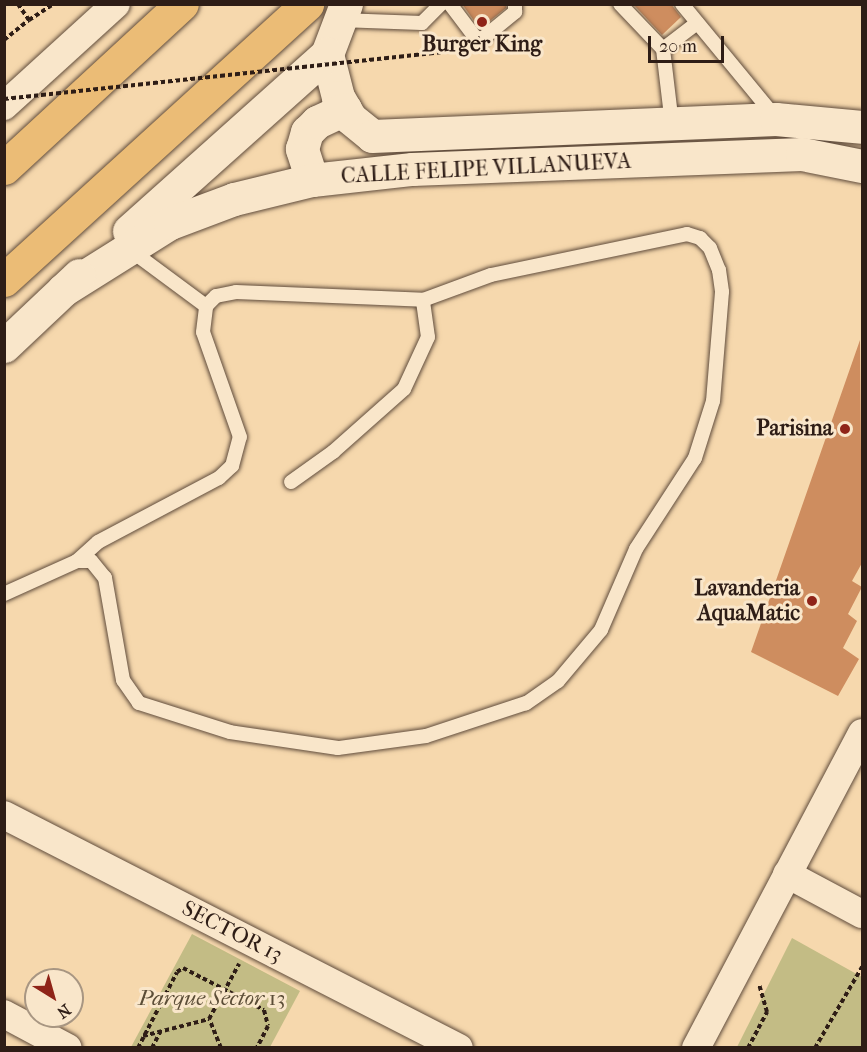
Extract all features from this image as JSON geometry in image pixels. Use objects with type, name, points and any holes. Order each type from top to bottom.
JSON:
[{"type":"highway","points":[[4,168],[182,4]]},
{"type":"highway","points":[[4,280],[307,4]]},
{"type":"main road","points":[[4,346],[63,290],[327,54],[343,12]]},
{"type":"main road","name":"CALLE FELIPE VILLANUEVA","points":[[327,54],[345,110],[372,136],[776,119],[862,127]]},
{"type":"main road","points":[[312,180],[302,149],[307,132],[317,122],[345,110]]},
{"type":"main road","name":"CALLE FELIPE VILLANUEVA","points":[[63,290],[181,219],[234,199],[312,180],[412,169],[802,154],[862,166]]},
{"type":"street","points":[[4,106],[116,4]]},
{"type":"street","points":[[696,1047],[862,733]]},
{"type":"street","name":"SECTOR 13","points":[[5,815],[251,943],[459,1047]]},
{"type":"street","points":[[787,874],[862,914]]},
{"type":"street","points":[[4,1014],[68,1047]]},
{"type":"lane","points":[[343,12],[422,23],[441,4]]},
{"type":"lane","points":[[450,4],[480,38],[515,12],[515,4]]},
{"type":"lane","points":[[620,4],[663,49],[672,124]]},
{"type":"lane","points":[[682,4],[776,119]]},
{"type":"lane","points":[[663,49],[697,23]]},
{"type":"lane","points":[[4,594],[77,561],[98,542],[219,478],[232,466],[240,437],[203,332],[206,306],[216,296],[236,292],[423,300],[491,275],[687,234],[700,238],[710,248],[719,270],[722,292],[713,401],[695,458],[636,549],[601,630],[558,681],[526,703],[426,736],[338,748],[230,732],[139,703],[128,691],[105,578],[91,561],[77,561]]},
{"type":"lane","points":[[129,249],[206,306]]},
{"type":"lane","points":[[291,482],[333,452],[404,389],[428,337],[423,300]]},
{"type":"path","points":[[18,4],[29,20]]},
{"type":"path","points":[[4,40],[54,4]]},
{"type":"path","points":[[4,99],[452,51],[480,38]]},
{"type":"path","points":[[143,1036],[209,1019],[251,943]]},
{"type":"path","points":[[748,1047],[767,1012],[749,945]]},
{"type":"path","points":[[815,1047],[862,967]]},
{"type":"path","points":[[138,1047],[177,972],[183,968],[264,1010],[268,1026],[257,1047]]},
{"type":"path","points":[[209,1019],[221,1047]]},
{"type":"path","points":[[152,1047],[160,1032]]},
{"type":"green space","name":"Parque Sector 13","points":[[192,934],[300,991],[270,1047],[131,1047]]},
{"type":"green space","points":[[792,938],[862,977],[862,1047],[737,1047]]},
{"type":"building","points":[[462,4],[506,4],[506,8],[480,29]]},
{"type":"building","points":[[633,4],[671,4],[681,17],[662,35]]},
{"type":"building","name":"Lavanderia AquaMatic","points":[[860,340],[862,563],[852,581],[862,587],[848,614],[857,621],[843,648],[859,659],[838,696],[751,652]]},
{"type":"place","name":"Burger King","points":[[482,22]]},
{"type":"place","name":"Parisina","points":[[845,429]]},
{"type":"place","name":"Lavanderia AquaMatic","points":[[812,601]]}]
